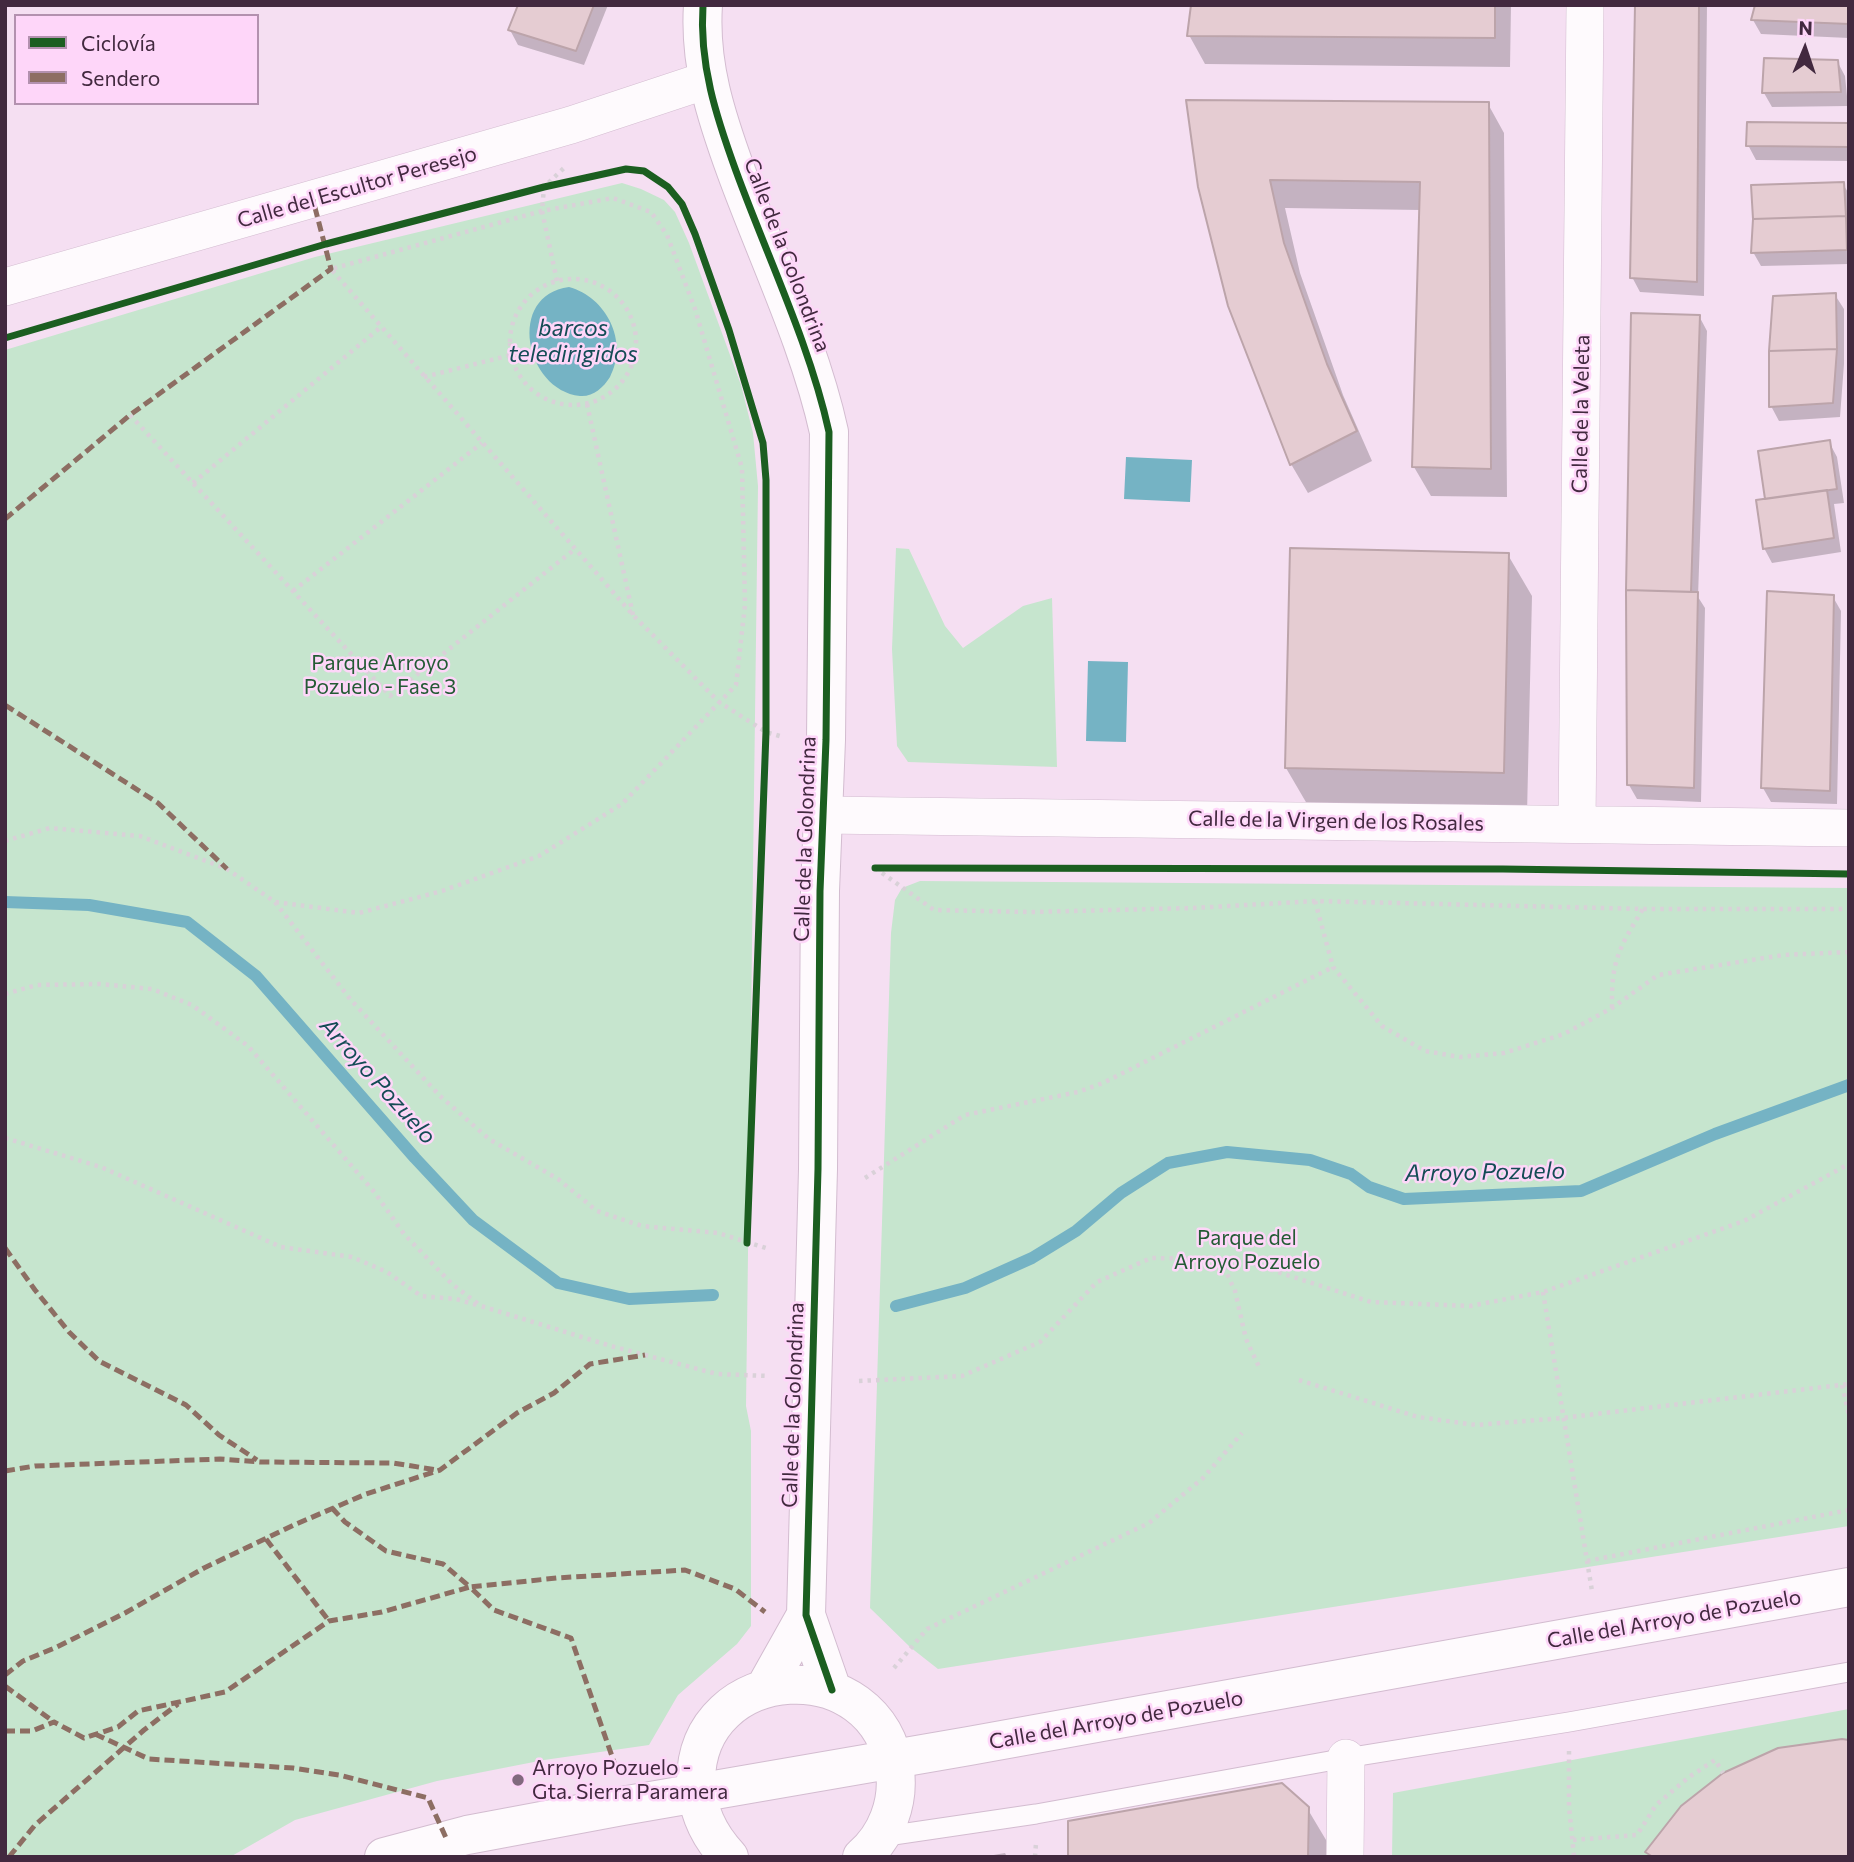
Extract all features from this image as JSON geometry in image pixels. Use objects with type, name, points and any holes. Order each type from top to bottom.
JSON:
[{"type":"street","name":"Calle de la Golondrina","points":[[703,5],[702,31],[707,80],[724,138],[820,390],[829,432],[820,891],[818,1169],[806,1615],[832,1690]]},
{"type":"street","name":"Calle de la Veleta","points":[[1577,823],[1585,5]]},
{"type":"street","name":"Calle del Escultor Peresejo","points":[[5,287],[572,125],[707,80]]},
{"type":"street","name":"Calle de la Virgen de los Rosales","points":[[823,816],[1849,828]]},
{"type":"street","name":"Calle del Arroyo de Pozuelo","points":[[384,1857],[467,1835],[622,1806],[893,1760],[1849,1587]]},
{"type":"street","name":"Calle de la Golondrina","points":[[765,1688],[806,1615]]},
{"type":"street","points":[[729,1857],[717,1845],[699,1811],[696,1769],[702,1748],[712,1728],[727,1710],[745,1697],[765,1688],[798,1683],[832,1690],[853,1701],[871,1717],[888,1744],[896,1780],[895,1799],[889,1819],[871,1847]]},
{"type":"street","points":[[1345,1857],[1346,1758]]},
{"type":"lane","points":[[871,1847],[1346,1758],[1849,1672]]},
{"type":"path","points":[[557,281],[542,211],[544,187],[570,163]]},
{"type":"path","points":[[531,190],[557,184]]},
{"type":"path","points":[[275,902],[359,914],[442,891],[539,856],[622,804],[719,702],[736,685],[745,605],[742,468],[695,309],[667,235],[651,212],[613,198],[542,211],[331,269],[633,615],[719,702],[766,732],[783,737]]},
{"type":"path","points":[[577,279],[596,284],[613,294],[627,309],[635,327],[636,348],[632,367],[621,384],[606,397],[587,404],[567,405],[548,401],[531,390],[518,374],[511,355],[510,336],[514,318],[524,302],[539,289],[557,281],[577,279]]},
{"type":"path","points":[[193,483],[381,327]]},
{"type":"path","points":[[424,377],[511,355]]},
{"type":"path","points":[[587,404],[633,615]]},
{"type":"path","points":[[130,415],[390,696],[575,549]]},
{"type":"path","points":[[293,591],[482,443]]},
{"type":"path","points":[[765,741],[766,720]]},
{"type":"path","points":[[5,841],[50,828],[140,836],[227,869],[275,902],[350,999],[440,1096],[489,1139],[558,1179],[597,1211],[642,1226],[718,1234],[769,1249]]},
{"type":"path","points":[[874,868],[886,868]]},
{"type":"path","points":[[874,868],[934,910],[1044,912],[1315,901],[1644,909],[1849,909]]},
{"type":"path","points":[[1315,901],[1333,967],[1382,1026],[1425,1051],[1460,1057],[1504,1053],[1564,1034],[1612,1008],[1658,975],[1783,955],[1849,952]]},
{"type":"path","points":[[1612,1008],[1612,977],[1621,946],[1644,909]]},
{"type":"path","points":[[865,1178],[965,1115],[1078,1092],[1103,1083],[1333,967]]},
{"type":"path","points":[[5,994],[37,985],[100,984],[152,989],[192,1004],[248,1046],[375,1194],[404,1234],[452,1284],[481,1306]]},
{"type":"path","points":[[5,1138],[101,1167],[281,1247],[352,1257],[387,1272],[421,1296],[456,1299],[611,1346],[717,1374],[768,1376]]},
{"type":"path","points":[[859,1381],[962,1376],[1040,1342],[1097,1282],[1151,1258],[1219,1259],[1256,1265],[1371,1302],[1471,1306],[1543,1292],[1744,1222],[1849,1164]]},
{"type":"path","points":[[747,1229],[747,1243]]},
{"type":"path","points":[[1219,1259],[1235,1291],[1246,1339],[1260,1369]]},
{"type":"path","points":[[1543,1292],[1592,1591]]},
{"type":"path","points":[[1299,1380],[1418,1418],[1476,1425],[1562,1418],[1849,1384]]},
{"type":"path","points":[[1842,1385],[1849,1416]]},
{"type":"path","points":[[894,1668],[927,1629],[1149,1523],[1203,1478],[1242,1433]]},
{"type":"path","points":[[1587,1561],[1849,1510]]},
{"type":"path","points":[[1569,1722],[1569,1806],[1574,1857]]},
{"type":"path","points":[[1573,1840],[1637,1835],[1656,1805],[1689,1777],[1715,1760],[1723,1773]]},
{"type":"green space","name":"Parque Arroyo Pozuelo - Fase 3","points":[[622,183],[664,200],[675,212],[689,243],[741,385],[753,433],[758,486],[746,1406],[751,1431],[751,1626],[737,1644],[678,1695],[649,1745],[544,1760],[437,1781],[295,1820],[230,1857],[5,1857],[5,350],[315,257]]},
{"type":"green space","points":[[896,548],[909,549],[945,626],[963,648],[1023,606],[1052,598],[1057,767],[908,762],[897,746],[892,649]]},
{"type":"green space","name":"Parque del Arroyo Pozuelo","points":[[920,881],[1849,888],[1849,1526],[938,1669],[910,1647],[870,1608],[891,933],[895,900],[902,888]]},
{"type":"green space","points":[[1849,1709],[1849,1857],[1392,1857],[1393,1793]]},
{"type":"water","name":"barcos teledirigidos","points":[[569,287],[594,300],[603,310],[615,335],[617,349],[610,377],[597,391],[585,396],[561,390],[546,378],[536,361],[530,342],[530,323],[536,307],[549,294]]},
{"type":"water","points":[[1126,457],[1192,460],[1190,502],[1124,499]]},
{"type":"water","points":[[1088,661],[1128,662],[1126,742],[1086,741]]},
{"type":"building","points":[[518,5],[594,5],[576,51],[508,30]]},
{"type":"building","points":[[1191,5],[1495,5],[1495,38],[1187,36]]},
{"type":"building","points":[[1635,5],[1699,5],[1697,282],[1630,278]]},
{"type":"building","points":[[1755,5],[1849,5],[1849,24],[1751,20]]},
{"type":"building","points":[[1764,58],[1838,60],[1841,92],[1762,93]]},
{"type":"building","points":[[1186,100],[1489,102],[1491,469],[1412,467],[1420,182],[1270,180],[1284,243],[1327,364],[1357,431],[1290,465],[1228,306],[1198,187]]},
{"type":"building","points":[[1747,122],[1849,123],[1849,147],[1746,146]]},
{"type":"building","points":[[1844,182],[1846,216],[1753,219],[1751,185]]},
{"type":"building","points":[[1846,216],[1847,250],[1751,253],[1753,219]]},
{"type":"building","points":[[1836,293],[1837,349],[1769,351],[1773,296]]},
{"type":"building","points":[[1631,313],[1700,315],[1691,592],[1626,590]]},
{"type":"building","points":[[1837,349],[1833,403],[1769,407],[1769,351]]},
{"type":"building","points":[[1830,440],[1837,489],[1765,499],[1758,451]]},
{"type":"building","points":[[1827,490],[1834,538],[1763,549],[1756,500]]},
{"type":"building","points":[[1290,548],[1509,553],[1504,773],[1285,768]]},
{"type":"building","points":[[1626,590],[1698,592],[1694,788],[1627,785]]},
{"type":"building","points":[[1767,591],[1834,595],[1830,791],[1761,788]]},
{"type":"building","points":[[1849,1740],[1849,1857],[1653,1857],[1645,1852],[1681,1806],[1723,1773],[1778,1748]]},
{"type":"building","points":[[1282,1783],[1309,1807],[1308,1857],[1068,1857],[1068,1821]]},
{"type":"waterway","name":"Arroyo Pozuelo","points":[[5,902],[89,905],[187,922],[256,976],[415,1158],[473,1220],[558,1283],[629,1299],[713,1295]]},
{"type":"waterway","name":"Arroyo Pozuelo","points":[[896,1306],[965,1288],[1032,1258],[1076,1231],[1121,1193],[1168,1163],[1227,1152],[1310,1160],[1351,1174],[1369,1187],[1404,1199],[1581,1191],[1715,1134],[1849,1085]]},
{"type":"marked path","points":[[5,519],[130,415],[331,269],[313,200]]},
{"type":"marked path","points":[[5,705],[158,803],[227,869]]},
{"type":"marked path","points":[[5,1248],[69,1332],[99,1361],[186,1405],[219,1435],[257,1460]]},
{"type":"marked path","points":[[5,1675],[23,1661],[125,1613],[204,1568],[294,1525],[366,1494],[440,1470],[517,1413],[554,1393],[590,1364],[645,1355]]},
{"type":"marked path","points":[[5,1471],[35,1466],[220,1459],[393,1463],[437,1470]]},
{"type":"marked path","points":[[332,1508],[345,1522],[386,1551],[443,1564],[470,1587],[557,1578],[685,1570],[735,1589],[765,1612]]},
{"type":"marked path","points":[[266,1539],[329,1621]]},
{"type":"marked path","points":[[5,1731],[32,1731],[54,1722],[84,1738],[118,1727],[138,1711],[225,1692],[329,1621],[382,1612],[470,1587],[494,1610],[571,1638],[615,1765]]},
{"type":"marked path","points":[[5,1686],[54,1722]]},
{"type":"marked path","points":[[9,1857],[35,1825],[144,1730],[178,1704]]},
{"type":"marked path","points":[[95,1734],[149,1759],[293,1768],[339,1775],[428,1798],[447,1840]]},
{"type":"cycle path","points":[[703,5],[702,27],[710,90],[736,171],[811,366],[829,432],[826,740],[820,891],[818,1169],[806,1615],[832,1690]]},
{"type":"cycle path","points":[[5,338],[326,244],[544,187],[626,169],[644,171],[668,187],[682,204],[729,330],[763,443],[766,480],[766,732],[747,1243]]},
{"type":"cycle path","points":[[875,868],[1503,869],[1849,874]]},
{"type":"place","name":"Arroyo Pozuelo - Gta. Sierra Paramera","points":[[518,1780]]}]
